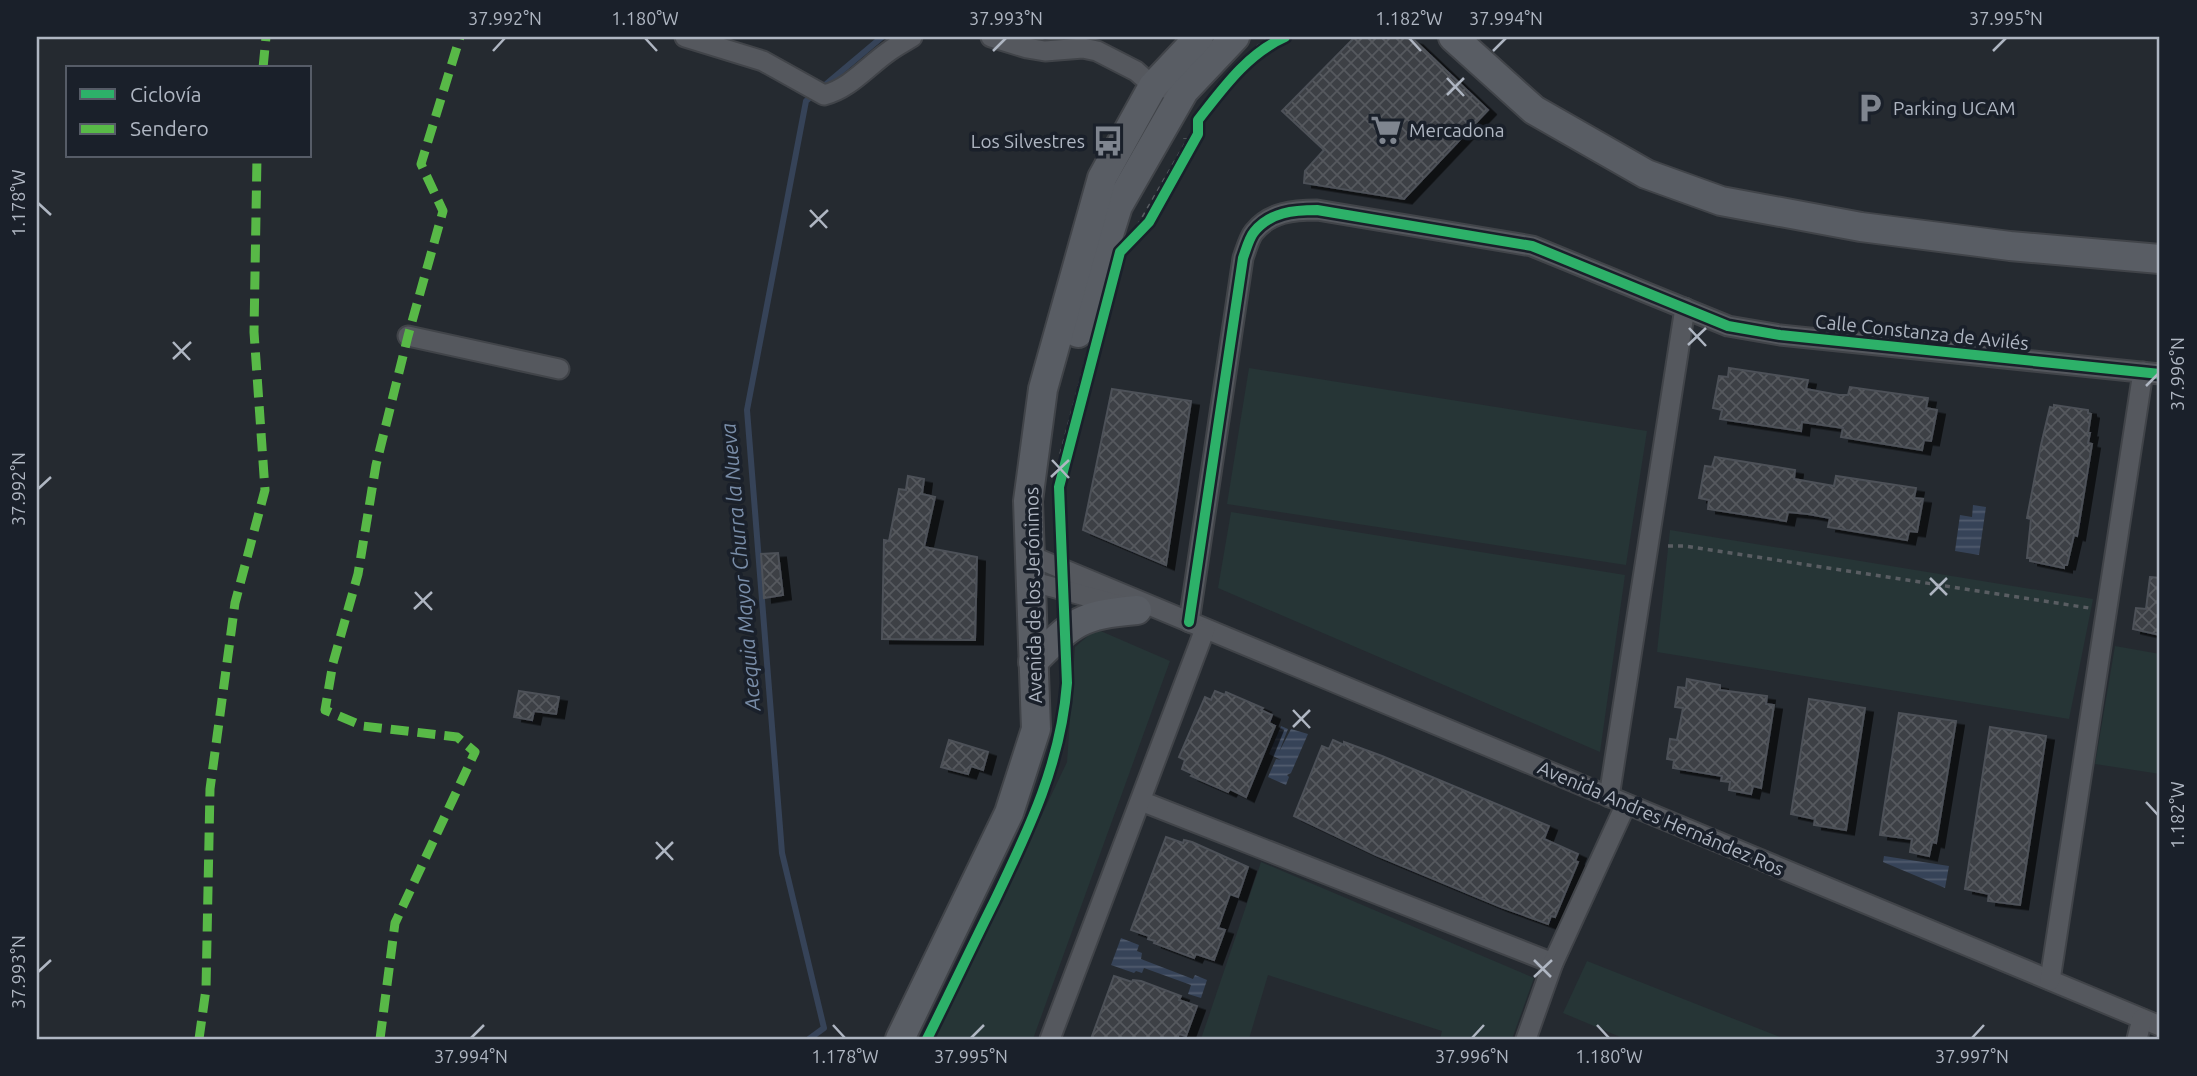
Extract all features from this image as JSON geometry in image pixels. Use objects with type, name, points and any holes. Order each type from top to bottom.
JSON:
[{"type":"main road","name":"Avenida de los Jerónimos","points":[[900,1039],[1009,813],[1037,729],[1028,500],[1043,389],[1102,178],[1153,86],[1199,37]]},
{"type":"main road","points":[[1452,39],[1534,110],[1646,174],[1721,201],[1861,227],[2010,246],[2160,259]]},
{"type":"main road","points":[[1031,483],[1118,206],[1184,91],[1248,47]]},
{"type":"main road","points":[[1033,662],[1064,632],[1083,619],[1100,613],[1149,610]]},
{"type":"street","points":[[685,37],[763,61],[813,91],[833,93],[912,37]]},
{"type":"street","points":[[992,37],[1045,51],[1083,48],[1097,51],[1136,71],[1153,86],[1184,91]]},
{"type":"street","name":"Calle Constanza de Avilés","points":[[1050,1039],[1141,800],[1197,625],[1243,258],[1254,232],[1272,217],[1294,210],[1317,211],[1532,246],[1728,326],[1780,335],[2152,373]]},
{"type":"street","points":[[1526,1039],[1553,963],[1618,800],[1648,545],[1685,308]]},
{"type":"street","points":[[408,336],[559,369]]},
{"type":"street","points":[[2050,980],[2106,610],[2152,373]]},
{"type":"street","name":"Avenida Andres Hernández Ros","points":[[1029,568],[1197,625],[2151,1022]]},
{"type":"street","points":[[1141,800],[1553,963]]},
{"type":"street","points":[[2137,1039],[2151,1022]]},
{"type":"path","points":[[1248,47],[1272,37]]},
{"type":"path","points":[[1248,47],[1285,37]]},
{"type":"path","points":[[1131,237],[1149,222],[1198,134]]},
{"type":"path","points":[[1131,237],[1185,145],[1185,136]]},
{"type":"path","points":[[1063,458],[1093,347]]},
{"type":"path","points":[[1648,545],[1685,546],[2106,610]]},
{"type":"shaded area","points":[[1249,368],[1647,431],[1626,565],[1227,504]]},
{"type":"shaded area","points":[[1231,512],[1625,575],[1600,752],[1218,588]]},
{"type":"shaded area","points":[[1670,530],[2093,599],[2069,719],[1657,652]]},
{"type":"shaded area","points":[[1096,629],[1170,661],[1033,1039],[935,1039],[1067,762],[1075,647]]},
{"type":"shaded area","points":[[2115,646],[2160,654],[2160,774],[2095,764]]},
{"type":"shaded area","points":[[1261,862],[1534,978],[1512,1039],[1440,1039],[1442,1031],[1268,975],[1249,1039],[1201,1039]]},
{"type":"shaded area","points":[[1587,961],[1785,1039],[1625,1039],[1563,1013]]},
{"type":"water","points":[[1973,505],[1986,507],[1979,555],[1955,551],[1960,515],[1972,517]]},
{"type":"water","points":[[1281,726],[1288,729],[1279,752],[1291,729],[1308,734],[1291,773],[1287,775],[1289,777],[1286,785],[1268,777],[1276,759],[1281,760],[1269,754]]},
{"type":"water","points":[[1884,856],[1949,866],[1945,888],[1883,862]]},
{"type":"water","points":[[1121,938],[1139,945],[1137,951],[1142,953],[1141,959],[1193,979],[1195,975],[1207,980],[1201,998],[1188,994],[1191,985],[1144,968],[1142,973],[1134,973],[1111,965]]},
{"type":"building","name":"Mercadona","points":[[1355,37],[1403,37],[1415,41],[1488,110],[1404,199],[1304,183],[1305,171],[1324,150],[1282,111]]},
{"type":"building","points":[[1729,368],[1808,380],[1806,389],[1839,395],[1848,395],[1850,387],[1928,398],[1926,408],[1937,410],[1931,441],[1924,440],[1922,450],[1841,437],[1843,428],[1802,422],[1801,431],[1720,419],[1722,410],[1713,408],[1719,376],[1728,377]]},
{"type":"building","points":[[1112,389],[1191,401],[1166,565],[1083,530]]},
{"type":"building","points":[[2054,405],[2088,410],[2091,414],[2088,443],[2092,444],[2077,536],[2074,535],[2064,568],[2030,561],[2030,558],[2027,558],[2031,519],[2027,518],[2050,407],[2054,408]]},
{"type":"building","points":[[1715,457],[1795,470],[1794,479],[1834,486],[1836,476],[1916,488],[1914,498],[1923,499],[1917,532],[1909,531],[1907,540],[1828,527],[1830,518],[1808,514],[1788,512],[1786,521],[1708,509],[1709,500],[1699,498],[1705,466],[1712,467]]},
{"type":"building","points":[[908,476],[924,479],[922,494],[935,497],[924,547],[977,557],[975,640],[882,639],[884,540],[889,541],[899,489],[906,490]]},
{"type":"building","points":[[778,553],[783,595],[764,598],[761,554]]},
{"type":"building","points":[[2150,577],[2160,578],[2160,635],[2133,629],[2136,608],[2146,609]]},
{"type":"building","points":[[1687,679],[1720,685],[1720,690],[1767,696],[1766,704],[1774,705],[1761,788],[1753,786],[1751,794],[1729,790],[1730,782],[1721,781],[1722,776],[1673,768],[1674,760],[1667,759],[1670,739],[1677,740],[1683,708],[1675,707],[1678,687],[1686,688]]},
{"type":"building","points":[[519,691],[559,697],[556,714],[534,711],[532,720],[514,717]]},
{"type":"building","points":[[1215,691],[1225,695],[1226,692],[1263,708],[1261,710],[1272,715],[1269,723],[1275,726],[1246,797],[1191,776],[1193,774],[1182,769],[1185,760],[1179,757],[1205,697],[1211,700]]},
{"type":"building","points":[[1809,699],[1865,708],[1846,830],[1814,825],[1815,819],[1791,814]]},
{"type":"building","points":[[1899,713],[1956,721],[1936,843],[1932,842],[1929,856],[1910,852],[1912,839],[1880,835]]},
{"type":"building","points":[[1990,727],[2046,736],[2020,905],[1988,901],[1989,894],[1965,889]]},
{"type":"building","points":[[949,740],[988,752],[983,770],[971,766],[968,774],[941,767]]},
{"type":"building","points":[[1333,740],[1382,756],[1549,826],[1544,839],[1578,854],[1575,861],[1578,862],[1555,917],[1551,916],[1548,924],[1501,907],[1376,855],[1294,816],[1322,746],[1329,749]]},
{"type":"building","points":[[1166,837],[1183,843],[1184,840],[1192,842],[1248,867],[1238,897],[1230,894],[1218,928],[1225,930],[1214,960],[1196,954],[1194,958],[1154,943],[1155,941],[1148,939],[1149,936],[1131,930]]},
{"type":"building","points":[[1114,976],[1132,982],[1141,981],[1181,996],[1179,1000],[1197,1006],[1186,1036],[1179,1034],[1177,1039],[1091,1039]]},
{"type":"waterway","name":"Acequia Mayor Churra la Nueva","points":[[809,1039],[824,1028],[782,853],[747,410],[806,101],[882,37]]},
{"type":"marked path","points":[[263,66],[266,37]]},
{"type":"marked path","points":[[380,1039],[395,923],[475,752],[457,737],[363,726],[325,710],[333,663],[358,574],[376,465],[443,211],[421,164],[460,37]]},
{"type":"marked path","points":[[199,1039],[206,989],[210,789],[235,603],[265,490],[254,332],[257,158]]},
{"type":"cycle path","points":[[927,1039],[1020,847],[1042,795],[1058,741],[1067,683],[1059,487],[1120,252],[1149,222],[1198,134],[1198,120],[1247,62],[1285,37]]},
{"type":"cycle path","points":[[1189,622],[1243,258],[1254,232],[1275,216],[1317,210],[1532,246],[1728,326],[1780,335],[2160,374]]},
{"type":"place","name":"Parking UCAM","points":[[1870,108]]},
{"type":"place","name":"Mercadona","points":[[1386,130]]},
{"type":"place","name":"Los Silvestres","points":[[1108,141]]}]
